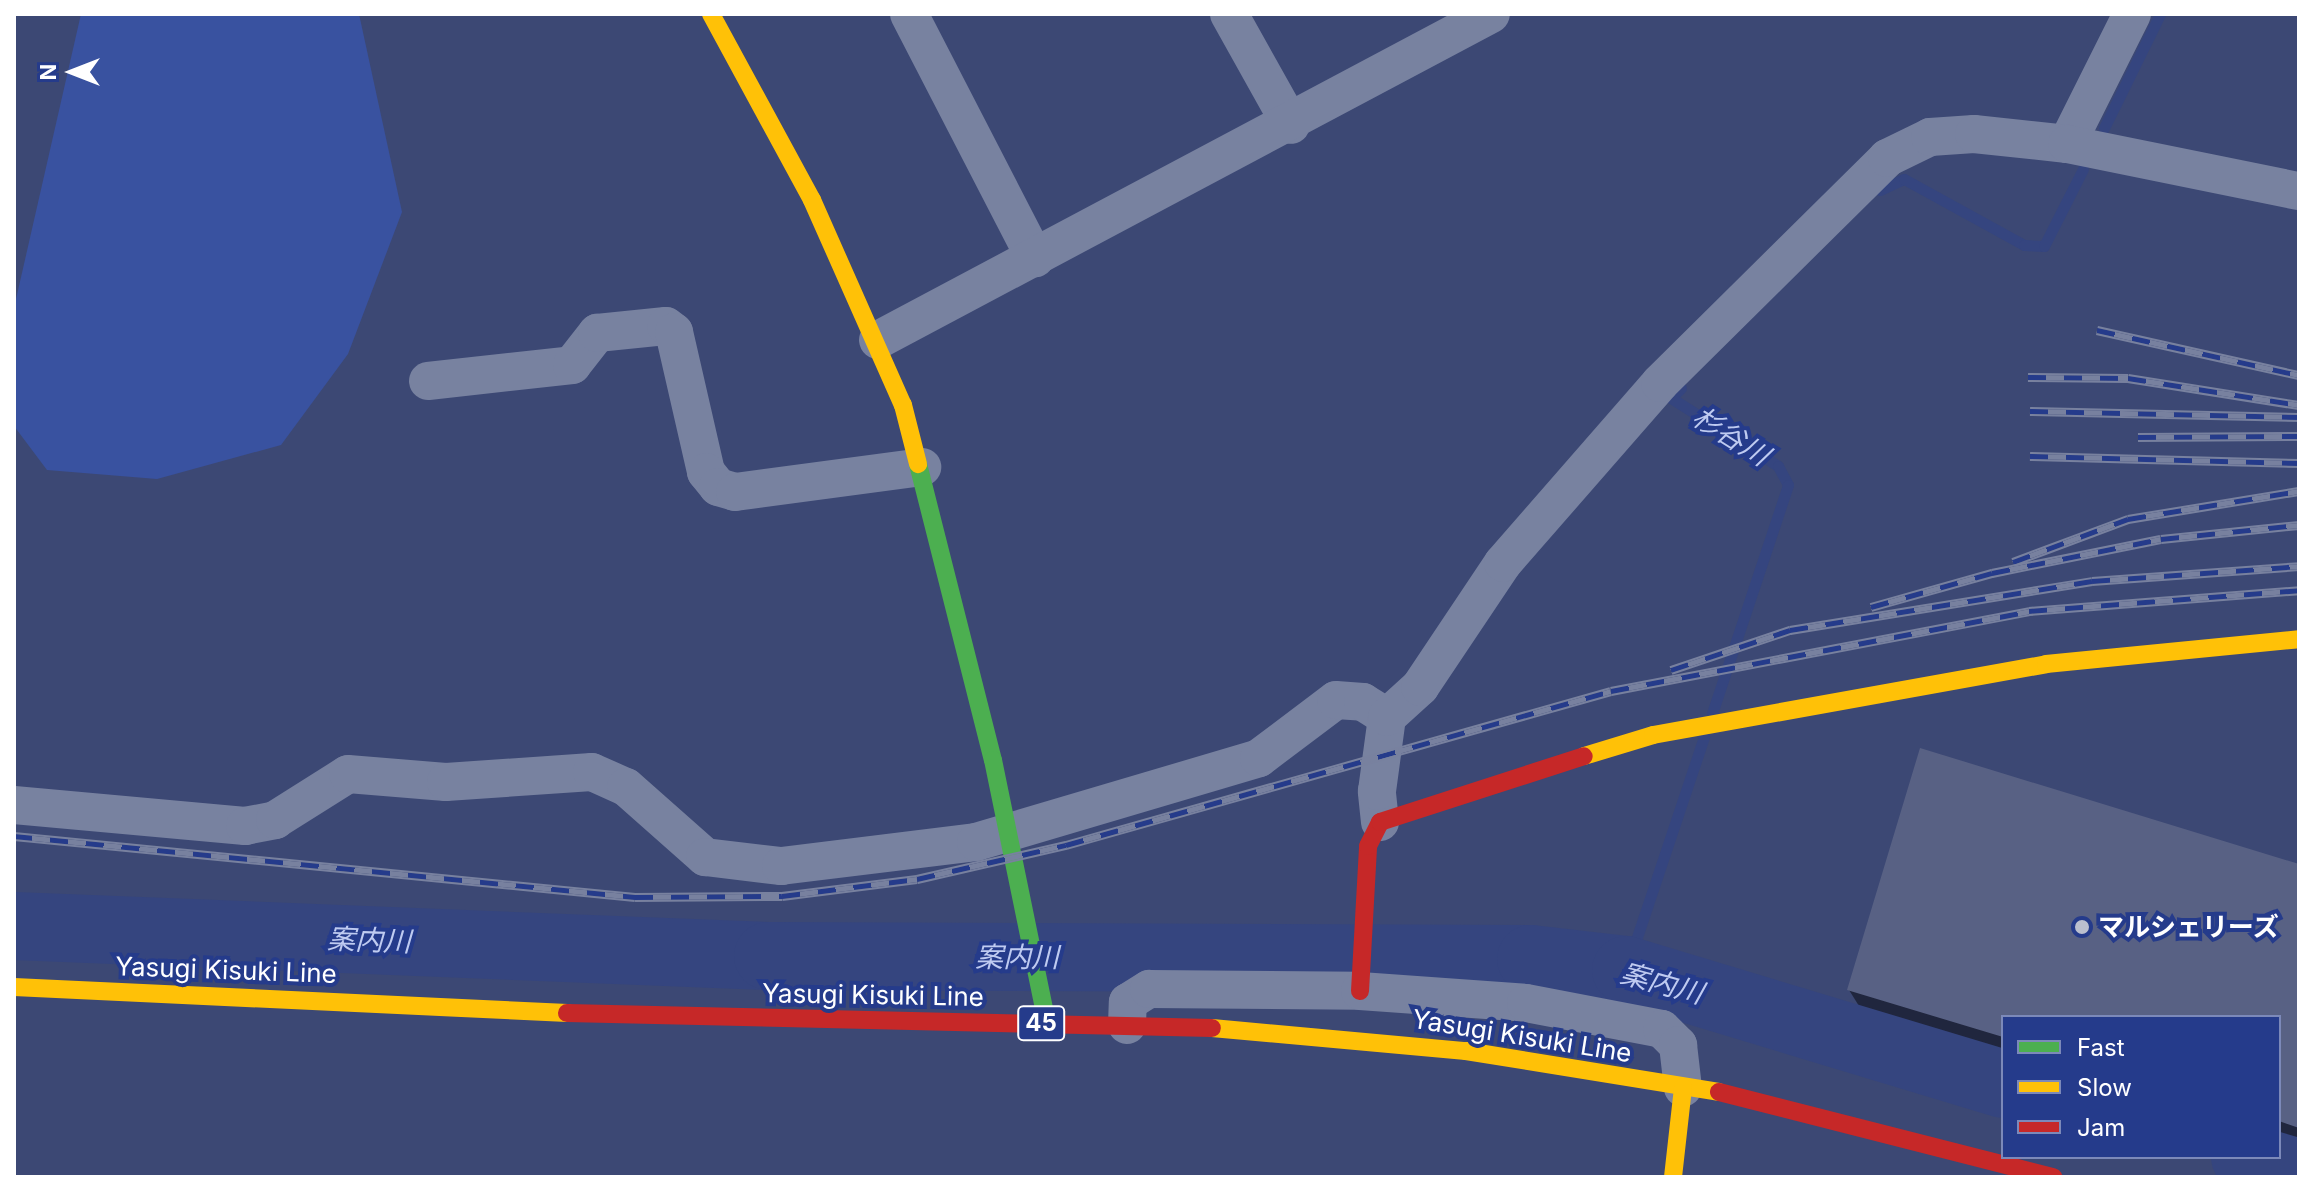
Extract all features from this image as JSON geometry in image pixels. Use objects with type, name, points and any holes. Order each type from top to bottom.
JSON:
[{"type":"street","points":[[711,14],[878,340],[922,467],[993,760],[1047,1023]]},
{"type":"street","points":[[909,14],[1035,258]]},
{"type":"street","points":[[1229,14],[1291,125]]},
{"type":"street","points":[[878,340],[1291,125],[1491,14]]},
{"type":"street","points":[[2067,144],[2132,14]]},
{"type":"street","points":[[1360,980],[1368,846],[1380,822],[1377,791],[1387,717],[1420,687],[1550,500],[1816,221],[1887,158],[1950,134],[2067,144],[2299,191]]},
{"type":"street","points":[[428,381],[572,365],[597,333],[666,326],[674,332],[706,472],[718,487],[735,492],[922,467]]},
{"type":"street","points":[[1380,822],[1653,735],[2046,664],[2299,639]]},
{"type":"street","points":[[14,805],[245,826],[275,820],[348,774],[446,782],[592,772],[626,787],[705,857],[781,866],[976,842],[1259,758],[1336,700],[1363,702],[1387,717]]},
{"type":"street","points":[[1127,1025],[1128,1002],[1149,989],[1360,980],[1648,1023],[1678,1045],[1683,1088],[1674,1173]]},
{"type":"street","name":"Yasugi Kisuki Line","points":[[14,987],[714,1020],[1047,1023],[1263,1029],[1466,1051],[1765,1099],[2053,1177]]},
{"type":"shaded area","points":[[81,14],[359,14],[402,212],[348,354],[281,445],[157,479],[47,470],[14,426],[14,308]]},
{"type":"building","name":"マルシェリーズ","points":[[1920,748],[2299,864],[2299,1128],[2281,1122],[2281,1015],[2001,1015],[2001,1036],[1847,990]]},
{"type":"waterway","name":"杉谷川","points":[[2104,128],[2160,14]]},
{"type":"waterway","name":"杉谷川","points":[[1880,190],[1904,179],[2024,245],[2044,246],[2083,169]]},
{"type":"waterway","name":"杉谷川","points":[[1681,388],[1671,398],[1778,466],[1788,485],[1712,713]]},
{"type":"waterway","name":"杉谷川","points":[[1626,970],[1704,737]]},
{"type":"waterway","name":"案内川","points":[[14,926],[768,956],[1531,959],[1626,970],[2001,1083]]},
{"type":"waterway","name":"案内川","points":[[2252,1159],[2299,1173]]},
{"type":"railway","points":[[2097,330],[2299,375]]},
{"type":"railway","points":[[2028,377],[2128,378],[2299,405]]},
{"type":"railway","points":[[2030,411],[2299,417]]},
{"type":"railway","points":[[2138,437],[2299,436]]},
{"type":"railway","points":[[2030,456],[2299,463]]},
{"type":"railway","points":[[2013,562],[2128,519],[2299,491]]},
{"type":"railway","points":[[1871,607],[1992,573],[2161,539],[2299,525]]},
{"type":"railway","points":[[1671,670],[1790,630],[2092,581],[2299,566]]},
{"type":"railway","points":[[14,836],[635,897],[782,896],[917,879],[1066,845],[1611,691],[2029,611],[2299,590]]},
{"type":"traffic: fast","points":[[918,464],[993,760],[1047,1023]]},
{"type":"traffic: slow","points":[[711,14],[812,200],[903,405],[918,464]]},
{"type":"traffic: slow","points":[[1584,756],[1653,735],[2046,664],[2299,639]]},
{"type":"traffic: slow","points":[[14,987],[567,1013]]},
{"type":"traffic: slow","points":[[1212,1028],[1466,1051],[1719,1092]]},
{"type":"traffic: slow","points":[[1673,1177],[1683,1088]]},
{"type":"traffic: jam","points":[[1360,991],[1368,846],[1380,822],[1584,756]]},
{"type":"traffic: jam","points":[[567,1013],[1212,1028]]},
{"type":"traffic: jam","points":[[1719,1092],[2053,1177]]},
{"type":"place","name":"マルシェリーズ","points":[[2082,927]]}]
